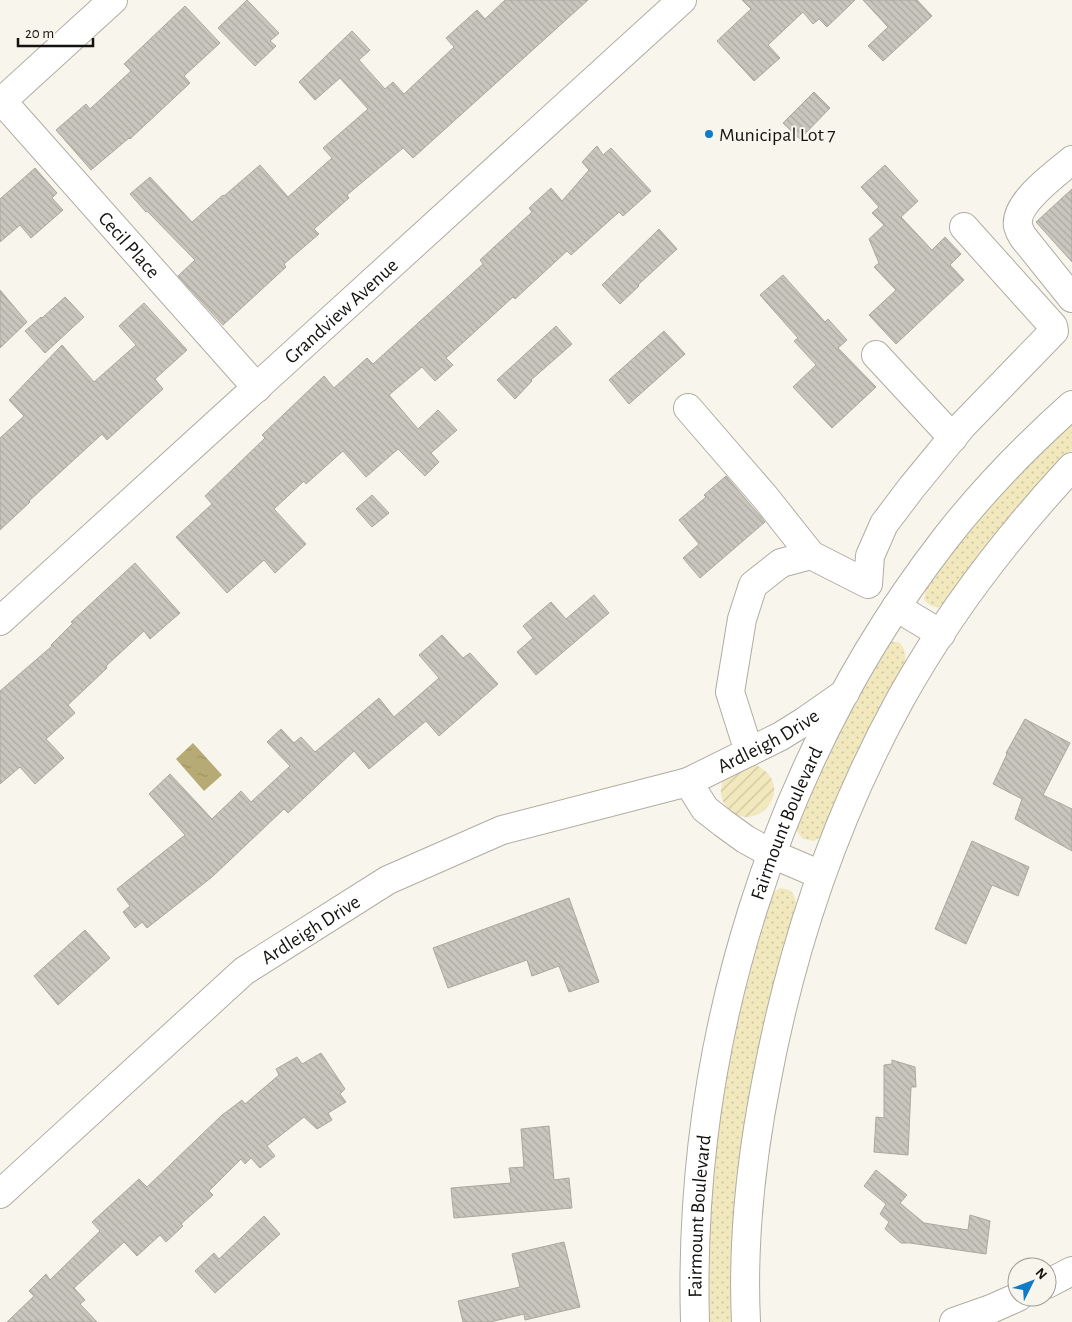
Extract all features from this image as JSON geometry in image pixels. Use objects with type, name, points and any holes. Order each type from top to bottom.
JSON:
[{"type":"street","points":[[1,102],[113,0]]},
{"type":"street","name":"Grandview Avenue","points":[[0,620],[682,0]]},
{"type":"street","name":"Cecil Place","points":[[1,102],[256,388]]},
{"type":"street","points":[[1072,160],[1028,199],[1020,213],[1018,226],[1023,238],[1072,298]]},
{"type":"street","points":[[868,584],[870,556],[884,524],[953,438],[1054,330],[1053,326],[964,227]]},
{"type":"street","points":[[876,355],[953,438]]},
{"type":"street","name":"Fairmount Boulevard","points":[[695,1322],[694,1255],[697,1204],[711,1086],[745,933],[792,803],[825,730],[896,607],[947,536],[983,494],[1012,462],[1072,405]]},
{"type":"street","points":[[688,408],[765,497],[811,555],[868,584],[896,607],[941,634]]},
{"type":"street","points":[[746,1322],[748,1199],[760,1114],[789,977],[821,875],[843,820],[880,738],[941,634],[1011,538],[1072,467]]},
{"type":"street","points":[[749,752],[730,692],[742,619],[753,585],[780,563],[811,555]]},
{"type":"street","name":"Ardleigh Drive","points":[[0,1194],[244,971],[388,880],[502,830],[688,782],[806,721],[845,693]]},
{"type":"street","points":[[688,782],[705,809],[745,839],[772,854],[821,875]]},
{"type":"street","points":[[1057,1279],[1072,1271]]},
{"type":"street","points":[[954,1322],[1007,1302]]},
{"type":"shaded area","points":[[1072,424],[1072,450],[983,549],[944,606],[936,607],[926,602],[924,600],[926,587],[968,530],[1010,485]]},
{"type":"shaded area","points":[[891,642],[899,642],[903,648],[905,666],[823,833],[814,841],[803,839],[797,832],[797,823],[856,697]]},
{"type":"shaded area","points":[[754,764],[768,774],[774,785],[773,796],[768,806],[759,813],[749,817],[737,815],[726,806],[722,799],[721,788],[724,777]]},
{"type":"shaded area","points":[[780,888],[791,892],[796,903],[779,965],[759,1066],[734,1318],[732,1322],[709,1322],[706,1308],[713,1153],[736,1018],[771,894]]},
{"type":"water","points":[[193,743],[222,775],[204,791],[176,759]]},
{"type":"building","points":[[247,0],[279,33],[270,41],[276,46],[255,66],[218,28]]},
{"type":"building","points":[[505,0],[588,0],[413,158],[403,148],[347,195],[349,198],[314,229],[319,234],[284,264],[286,267],[223,325],[178,276],[195,260],[130,194],[150,177],[192,222],[260,165],[288,197],[332,158],[323,148],[368,109],[340,78],[315,100],[299,82],[352,31],[370,50],[359,60],[385,89],[393,82],[404,94],[454,47],[446,38],[477,10],[485,19]]},
{"type":"building","points":[[742,0],[855,0],[827,27],[819,19],[813,24],[803,12],[768,45],[780,58],[754,81],[717,41],[751,9]]},
{"type":"building","points":[[863,0],[917,0],[932,16],[883,61],[868,46],[888,27]]},
{"type":"building","points":[[185,6],[220,43],[184,76],[190,83],[130,139],[91,170],[56,130],[86,104],[90,109],[131,71],[124,64]]},
{"type":"building","points":[[814,92],[830,108],[800,139],[783,123]]},
{"type":"building","points":[[597,146],[603,155],[611,148],[651,191],[623,216],[619,212],[571,255],[567,251],[515,299],[513,297],[446,358],[453,365],[435,381],[422,367],[389,395],[418,429],[438,410],[457,430],[431,453],[439,462],[425,476],[398,449],[366,477],[343,451],[306,484],[304,481],[274,509],[306,544],[275,573],[264,560],[227,593],[176,537],[212,504],[205,496],[265,438],[262,435],[324,376],[334,388],[367,358],[373,364],[483,264],[480,260],[532,212],[529,208],[551,188],[562,201],[589,170],[582,162]]},
{"type":"building","points":[[885,165],[918,201],[901,217],[932,250],[945,237],[961,254],[950,265],[964,280],[896,344],[869,315],[896,290],[874,267],[879,263],[869,239],[884,225],[872,213],[879,207],[861,187]]},
{"type":"building","points":[[35,168],[57,193],[52,198],[63,210],[31,238],[20,225],[0,242],[0,199]]},
{"type":"building","points":[[1072,189],[1072,262],[1036,222]]},
{"type":"building","points":[[659,229],[677,249],[620,304],[602,285]]},
{"type":"building","points":[[783,275],[825,322],[828,319],[847,340],[838,348],[876,387],[832,428],[793,387],[816,365],[794,341],[798,338],[760,295]]},
{"type":"building","points":[[0,290],[27,322],[0,348]]},
{"type":"building","points":[[65,297],[84,317],[45,353],[25,331]]},
{"type":"building","points":[[144,303],[187,350],[155,379],[163,389],[107,440],[102,434],[0,530],[0,438],[24,416],[9,400],[62,345],[94,382],[136,345],[119,326]]},
{"type":"building","points":[[556,326],[572,344],[531,380],[515,399],[497,380]]},
{"type":"building","points":[[664,331],[685,354],[629,404],[609,380]]},
{"type":"building","points":[[726,476],[765,522],[700,578],[683,558],[699,544],[679,520],[706,497],[704,495]]},
{"type":"building","points":[[372,495],[389,513],[372,527],[356,509]]},
{"type":"building","points":[[135,563],[180,613],[150,639],[144,631],[68,705],[75,713],[46,739],[64,758],[35,784],[20,767],[0,784],[0,691],[52,646],[73,623],[71,622]]},
{"type":"building","points":[[594,595],[609,613],[536,675],[517,652],[533,638],[523,626],[551,602],[566,619]]},
{"type":"building","points":[[442,635],[463,658],[470,653],[498,684],[439,736],[426,721],[369,769],[354,751],[288,813],[284,809],[212,877],[147,928],[142,922],[135,928],[123,912],[130,906],[117,889],[185,835],[149,794],[170,774],[212,819],[241,791],[251,802],[290,766],[267,742],[281,729],[294,743],[301,737],[315,752],[379,698],[394,717],[439,678],[419,655]]},
{"type":"building","points":[[1025,719],[1070,743],[1043,795],[1072,809],[1072,851],[1015,819],[1022,799],[993,784],[1006,753]]},
{"type":"building","points":[[972,841],[1029,867],[1018,896],[992,885],[966,944],[935,929]]},
{"type":"building","points":[[569,898],[599,982],[569,992],[559,966],[532,976],[527,960],[448,988],[433,948]]},
{"type":"building","points":[[85,930],[110,958],[58,1005],[34,976]]},
{"type":"building","points":[[321,1053],[345,1089],[340,1094],[346,1102],[328,1113],[332,1120],[317,1129],[304,1117],[267,1146],[275,1156],[260,1168],[251,1158],[245,1164],[241,1159],[209,1191],[213,1195],[181,1224],[183,1226],[166,1242],[160,1235],[137,1256],[124,1242],[74,1288],[85,1300],[80,1304],[97,1322],[7,1322],[34,1296],[29,1291],[46,1274],[50,1280],[100,1231],[92,1222],[139,1179],[147,1187],[221,1116],[242,1100],[245,1104],[279,1075],[276,1069],[297,1057],[302,1064]]},
{"type":"building","points":[[892,1060],[915,1067],[916,1087],[911,1087],[908,1155],[874,1152],[876,1117],[884,1118],[884,1065],[892,1064]]},
{"type":"building","points":[[549,1126],[554,1180],[569,1178],[572,1208],[454,1218],[451,1188],[511,1183],[509,1168],[524,1167],[521,1129]]},
{"type":"building","points":[[876,1170],[907,1195],[900,1203],[924,1223],[968,1230],[970,1215],[990,1221],[986,1254],[901,1243],[885,1229],[889,1222],[880,1214],[886,1204],[864,1186]]},
{"type":"building","points":[[264,1216],[280,1234],[215,1293],[195,1271],[214,1253],[219,1259]]},
{"type":"building","points":[[564,1242],[580,1307],[525,1320],[524,1314],[490,1322],[463,1322],[458,1301],[520,1287],[512,1254]]},
{"type":"place","name":"Municipal Lot 7","points":[[709,134]]}]
